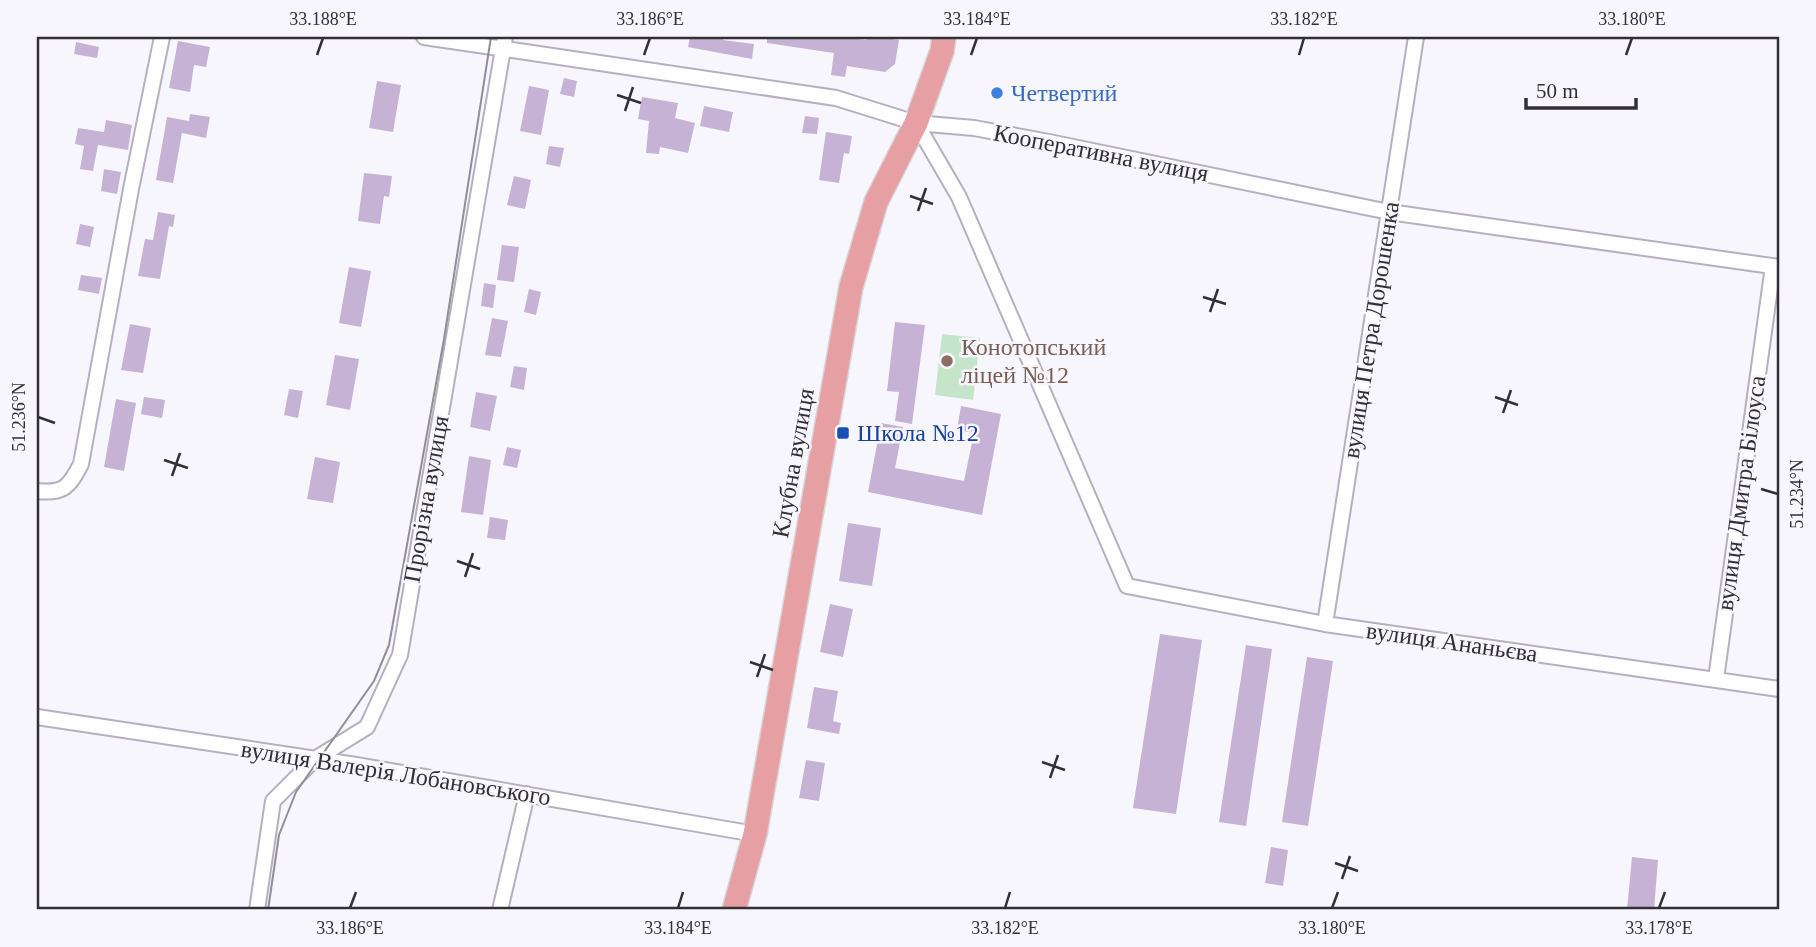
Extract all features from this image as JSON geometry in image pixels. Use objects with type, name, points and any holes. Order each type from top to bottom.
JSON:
[{"type":"main road","name":"Клубна вулиця","points":[[734,910],[755,834],[851,287],[876,202],[916,123],[942,51],[944,37]]},
{"type":"street","points":[[37,491],[53,493],[71,482],[81,464],[131,189],[162,37]]},
{"type":"street","name":"Кооперативна вулиця","points":[[424,37],[504,42],[836,98],[916,123],[974,128],[1049,142],[1389,212],[1776,267]]},
{"type":"street","name":"вулиця Петра Дорошенка","points":[[1325,624],[1416,37]]},
{"type":"street","name":"Прорізна вулиця","points":[[257,910],[273,801],[315,759],[368,727],[400,655],[504,42]]},
{"type":"street","name":"вулиця Ананьєва","points":[[916,123],[958,197],[1127,586],[1325,624],[1779,689]]},
{"type":"street","name":"вулиця Дмитра Білоуса","points":[[1716,679],[1776,267]]},
{"type":"street","name":"вулиця Валерія Лобановського","points":[[37,717],[315,759],[755,834]]},
{"type":"street","points":[[500,910],[527,794]]},
{"type":"green space","points":[[942,334],[980,338],[973,400],[935,395]]},
{"type":"building","points":[[690,37],[724,37],[723,40],[754,44],[752,59],[688,47]]},
{"type":"building","points":[[767,37],[843,37],[866,40],[867,37],[879,37],[899,40],[895,64],[885,72],[847,66],[845,77],[831,75],[834,53],[767,43]]},
{"type":"building","points":[[178,41],[210,47],[206,67],[194,65],[190,92],[169,88]]},
{"type":"building","points":[[76,42],[99,47],[97,58],[74,54]]},
{"type":"building","points":[[564,78],[577,81],[574,97],[560,94]]},
{"type":"building","points":[[377,81],[401,85],[393,132],[369,128]]},
{"type":"building","points":[[529,86],[549,90],[541,135],[520,131]]},
{"type":"building","points":[[642,97],[678,103],[675,118],[695,123],[688,153],[660,147],[659,154],[646,153],[649,121],[638,119]]},
{"type":"building","points":[[704,106],[733,112],[729,132],[700,126]]},
{"type":"building","points":[[190,114],[210,117],[206,138],[182,133],[173,183],[156,180],[167,117],[189,121]]},
{"type":"building","points":[[805,116],[819,118],[817,134],[802,133]]},
{"type":"building","points":[[106,120],[132,125],[128,150],[98,145],[93,171],[80,169],[84,146],[75,144],[78,128],[104,132]]},
{"type":"building","points":[[826,132],[852,136],[849,154],[844,153],[839,183],[819,180]]},
{"type":"building","points":[[549,146],[564,148],[560,167],[546,164]]},
{"type":"building","points":[[104,169],[121,172],[117,194],[101,191]]},
{"type":"building","points":[[364,173],[392,176],[389,197],[384,196],[380,224],[358,221]]},
{"type":"building","points":[[514,176],[531,180],[525,209],[507,205]]},
{"type":"building","points":[[158,212],[175,215],[173,227],[169,226],[160,279],[138,276],[145,239],[153,240]]},
{"type":"building","points":[[80,224],[94,227],[90,247],[76,244]]},
{"type":"building","points":[[502,245],[519,247],[514,282],[497,280]]},
{"type":"building","points":[[349,267],[371,271],[361,327],[339,323]]},
{"type":"building","points":[[81,275],[102,278],[99,294],[78,290]]},
{"type":"building","points":[[484,283],[496,285],[493,308],[481,306]]},
{"type":"building","points":[[529,289],[541,292],[536,315],[524,312]]},
{"type":"building","points":[[492,318],[508,321],[501,357],[485,355]]},
{"type":"building","points":[[895,322],[925,325],[912,424],[895,421],[899,392],[887,391]]},
{"type":"building","points":[[130,324],[151,328],[143,373],[121,370]]},
{"type":"building","points":[[335,355],[359,359],[350,410],[326,405]]},
{"type":"building","points":[[514,366],[527,368],[524,390],[510,387]]},
{"type":"building","points":[[289,389],[303,391],[298,418],[284,415]]},
{"type":"building","points":[[476,392],[497,396],[490,431],[470,427]]},
{"type":"building","points":[[144,397],[165,400],[162,418],[141,414]]},
{"type":"building","points":[[116,399],[136,403],[124,471],[104,467]]},
{"type":"building","points":[[961,406],[1001,414],[982,515],[868,492],[881,423],[903,427],[895,468],[964,481],[974,433],[957,430]]},
{"type":"building","points":[[507,447],[521,450],[517,468],[503,465]]},
{"type":"building","points":[[469,456],[491,460],[483,515],[461,512]]},
{"type":"building","points":[[315,457],[340,462],[333,503],[307,499]]},
{"type":"building","points":[[490,517],[508,520],[505,540],[487,538]]},
{"type":"building","points":[[848,523],[881,528],[872,586],[839,581]]},
{"type":"building","points":[[830,604],[853,609],[843,657],[820,652]]},
{"type":"building","points":[[1160,634],[1202,640],[1176,814],[1133,808]]},
{"type":"building","points":[[1246,645],[1272,649],[1246,826],[1219,822]]},
{"type":"building","points":[[1307,657],[1333,661],[1308,826],[1282,822]]},
{"type":"building","points":[[814,687],[838,691],[833,721],[841,723],[839,734],[807,728]]},
{"type":"building","points":[[806,760],[825,763],[819,801],[799,798]]},
{"type":"building","points":[[1271,847],[1288,850],[1283,886],[1265,883]]},
{"type":"building","points":[[1632,857],[1658,860],[1654,910],[1627,910]]},
{"type":"tram line","points":[[268,910],[279,835],[296,792],[374,681],[389,645],[444,339],[491,37]]},
{"type":"place","name":"Четвертий","points":[[997,93]]},
{"type":"place","name":"Конотопський ліцей №12","points":[[947,361]]},
{"type":"place","name":"Школа №12","points":[[843,433]]}]
